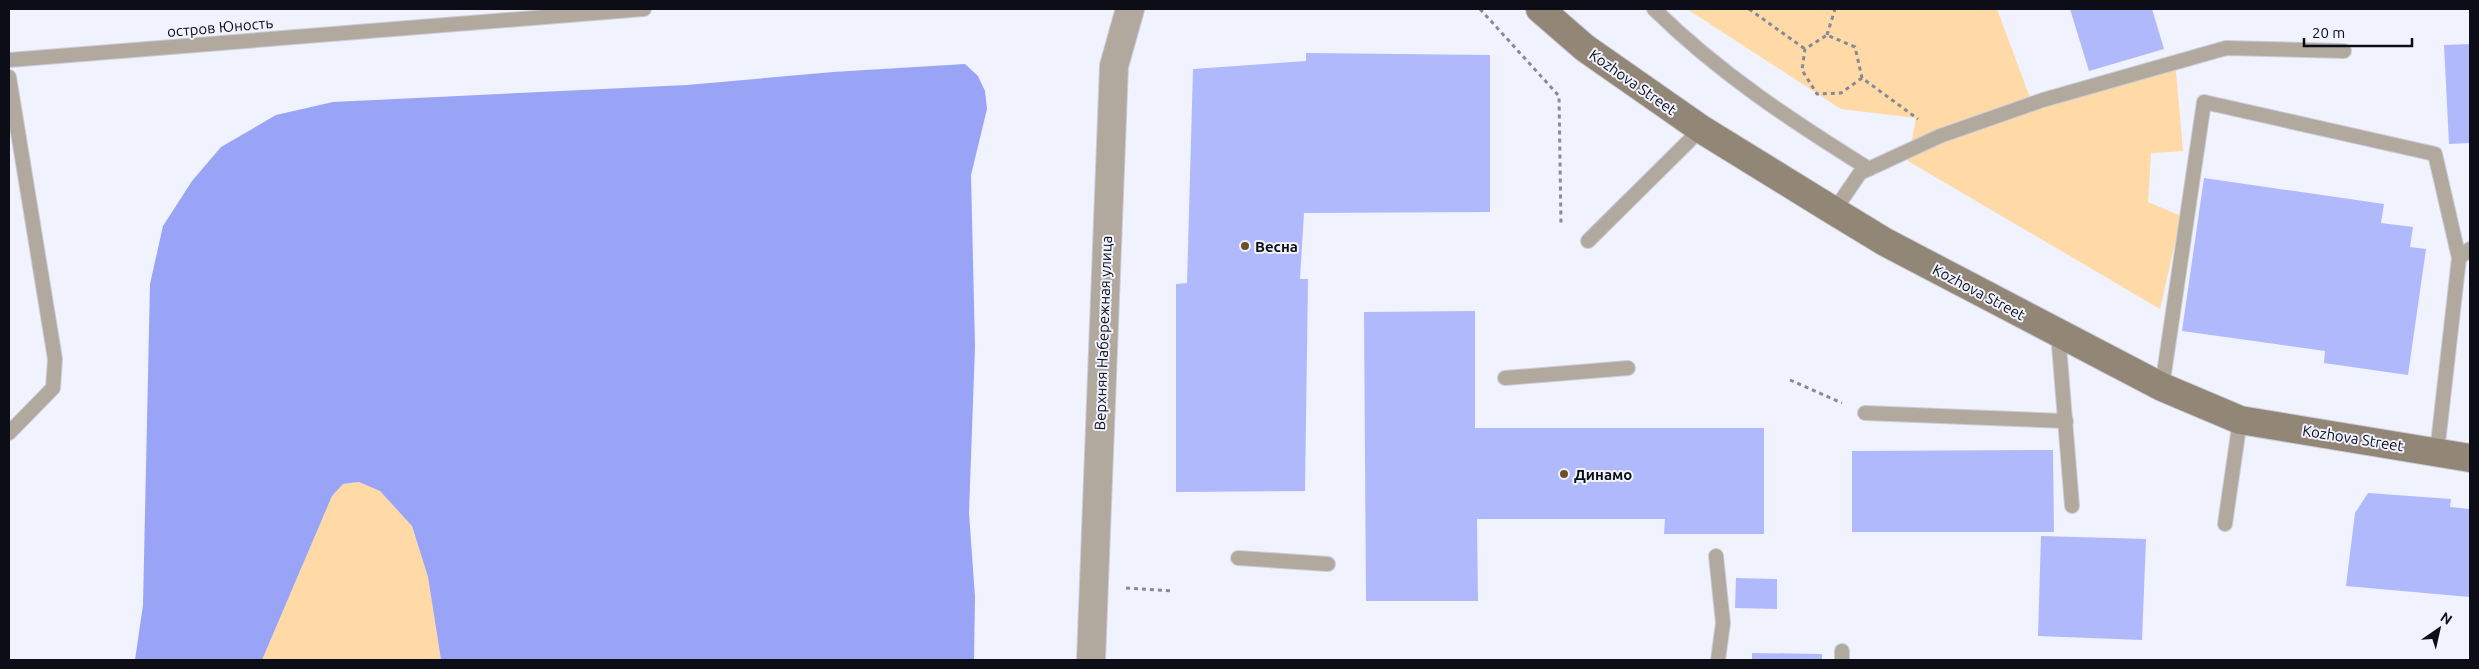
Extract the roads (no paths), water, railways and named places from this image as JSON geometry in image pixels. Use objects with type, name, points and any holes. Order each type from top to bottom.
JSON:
[{"type":"street","name":"Верхняя Набережная улица","points":[[1091,660],[1114,66],[1130,9]]},
{"type":"street","name":"Kozhova Street","points":[[1540,9],[1585,48],[1701,129],[1885,242],[2162,387],[2240,420],[2470,458]]},
{"type":"lane","name":"остров Юность","points":[[9,60],[644,9]]},
{"type":"lane","points":[[1654,9],[1686,41],[1784,116],[1869,169]]},
{"type":"lane","points":[[1834,211],[1860,173],[1940,136],[2043,100],[2226,48],[2344,51]]},
{"type":"lane","points":[[9,77],[55,359],[53,388],[9,433]]},
{"type":"lane","points":[[2162,387],[2204,102],[2435,154],[2459,258],[2436,452]]},
{"type":"lane","points":[[1588,241],[1701,129]]},
{"type":"lane","points":[[2459,258],[2470,249]]},
{"type":"lane","points":[[2058,334],[2072,506]]},
{"type":"lane","points":[[1505,378],[1628,368]]},
{"type":"lane","points":[[1865,414],[2066,421]]},
{"type":"lane","points":[[2225,524],[2240,420]]},
{"type":"lane","points":[[1716,556],[1723,623],[1718,660]]},
{"type":"lane","points":[[1238,558],[1328,564]]},
{"type":"water","points":[[965,64],[978,76],[985,91],[987,109],[971,175],[975,346],[969,513],[975,597],[974,660],[441,660],[428,577],[412,526],[380,491],[359,482],[343,484],[332,496],[262,660],[135,660],[143,605],[150,284],[163,226],[192,181],[221,147],[276,115],[333,102],[687,85],[833,72]]},
{"type":"place","name":"Весна","points":[[1245,246]]},
{"type":"place","name":"Динамо","points":[[1564,474]]}]
